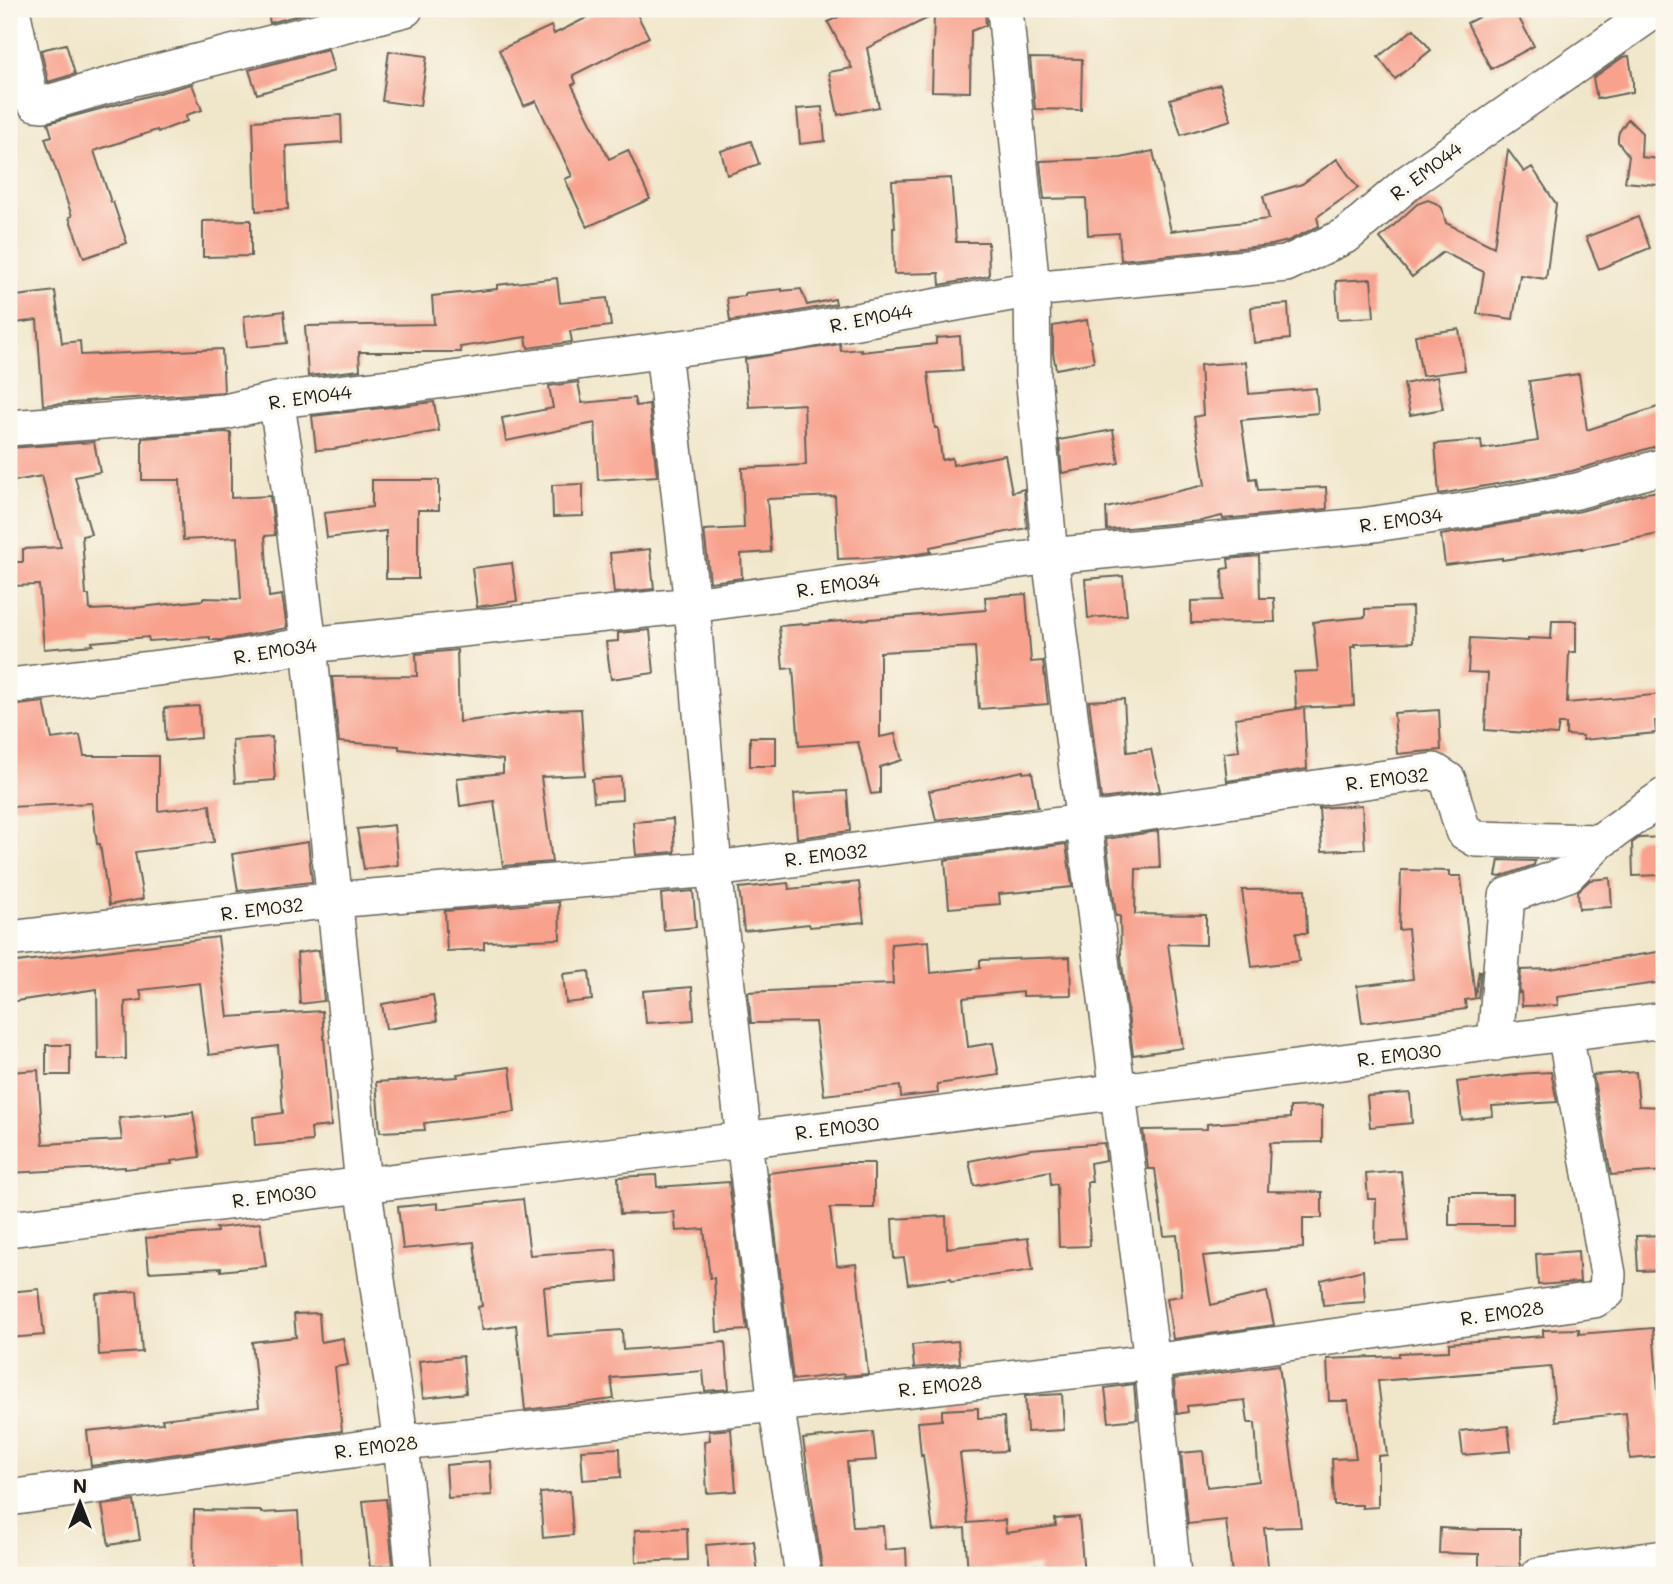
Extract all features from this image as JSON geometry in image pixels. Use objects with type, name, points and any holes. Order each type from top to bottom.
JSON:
[{"type":"street","points":[[12,9],[30,96],[35,103],[44,104],[134,78],[405,9]]},
{"type":"street","points":[[1005,9],[1032,289],[1033,375],[1050,556],[1152,1362],[1173,1575]]},
{"type":"street","name":"R. EM044","points":[[9,428],[225,412],[275,400],[792,333],[1032,289],[1286,264],[1347,235],[1410,181],[1657,9]]},
{"type":"street","points":[[663,351],[692,605],[714,869],[744,1140],[776,1405],[803,1575]]},
{"type":"street","points":[[275,400],[285,454],[309,645],[363,1185],[401,1443],[414,1575]]},
{"type":"street","name":"R. EM034","points":[[9,686],[216,661],[309,645],[692,605],[1050,556],[1361,526],[1577,491],[1664,466]]},
{"type":"street","name":"R. EM032","points":[[9,939],[333,901],[714,869],[1083,822],[1434,771],[1448,780],[1463,831],[1476,839],[1599,842]]},
{"type":"street","points":[[1495,1043],[1507,896],[1568,874],[1599,842],[1664,796]]},
{"type":"street","name":"R. EM030","points":[[9,1229],[744,1140],[1664,1020]]},
{"type":"street","name":"R. EM028","points":[[9,1498],[401,1443],[776,1405],[1152,1362],[1594,1300],[1607,1293],[1608,1275],[1565,1033]]},
{"type":"street","points":[[1539,1575],[1664,1558]]},
{"type":"building","points":[[267,9],[305,9],[306,13],[270,23]]},
{"type":"building","points":[[604,9],[634,9],[649,37],[573,75],[576,83],[572,85],[609,159],[628,150],[650,199],[587,227],[565,179],[572,176],[536,101],[524,106],[499,50],[551,26],[554,34]]},
{"type":"building","points":[[854,9],[985,9],[986,25],[971,31],[970,92],[932,91],[934,15],[867,48],[879,107],[838,115],[829,72],[852,68],[828,22]]},
{"type":"building","points":[[1494,9],[1514,9],[1534,46],[1491,69],[1467,23]]},
{"type":"building","points":[[1414,29],[1431,50],[1395,79],[1378,57]]},
{"type":"building","points":[[66,44],[75,74],[48,82],[41,50]]},
{"type":"building","points":[[328,49],[334,71],[257,94],[249,70]]},
{"type":"building","points":[[389,51],[427,56],[420,106],[382,101]]},
{"type":"building","points":[[1629,56],[1633,92],[1597,99],[1593,78],[1623,57]]},
{"type":"building","points":[[1030,58],[1082,59],[1081,110],[1035,109]]},
{"type":"building","points":[[192,84],[202,110],[186,115],[187,121],[94,151],[127,243],[84,258],[45,138],[52,136],[48,123]]},
{"type":"building","points":[[1220,84],[1231,120],[1181,135],[1170,99]]},
{"type":"building","points":[[822,107],[825,141],[800,144],[797,109]]},
{"type":"building","points":[[341,115],[342,142],[286,146],[288,209],[256,211],[253,121]]},
{"type":"building","points":[[1628,119],[1642,133],[1641,157],[1660,159],[1658,185],[1625,182],[1629,156],[1618,142],[1618,137]]},
{"type":"building","points":[[751,141],[759,164],[727,175],[721,151]]},
{"type":"building","points":[[1508,150],[1524,172],[1532,167],[1556,204],[1546,279],[1520,275],[1513,319],[1477,314],[1484,272],[1443,252],[1412,277],[1380,238],[1417,204],[1428,200],[1442,208],[1446,223],[1494,247]]},
{"type":"building","points":[[1153,151],[1171,231],[1269,219],[1263,196],[1302,184],[1337,159],[1358,188],[1317,217],[1319,226],[1288,241],[1272,245],[1121,260],[1119,233],[1088,235],[1086,198],[1044,199],[1040,161],[1121,158]]},
{"type":"building","points":[[951,178],[956,242],[988,242],[989,276],[940,285],[939,273],[894,274],[892,181]]},
{"type":"building","points":[[1638,217],[1650,248],[1599,269],[1586,237]]},
{"type":"building","points":[[251,220],[251,256],[203,257],[203,221]]},
{"type":"building","points":[[557,278],[560,303],[607,298],[611,326],[570,331],[572,342],[528,348],[526,337],[460,347],[461,352],[359,352],[360,370],[308,376],[305,326],[434,324],[432,296],[497,289],[497,285]]},
{"type":"building","points":[[1371,279],[1374,317],[1338,319],[1336,281]]},
{"type":"building","points":[[782,289],[801,289],[807,305],[835,299],[836,304],[730,321],[727,298]]},
{"type":"building","points":[[55,291],[62,343],[80,341],[81,355],[222,349],[224,392],[43,405],[37,320],[9,324],[9,297]]},
{"type":"building","points":[[1288,304],[1290,339],[1254,343],[1251,307]]},
{"type":"building","points":[[284,311],[287,343],[247,347],[244,316]]},
{"type":"building","points":[[1087,320],[1094,362],[1056,369],[1053,326]]},
{"type":"building","points":[[1459,329],[1465,370],[1422,376],[1415,335]]},
{"type":"building","points":[[960,336],[962,371],[928,373],[942,460],[952,458],[953,465],[1005,455],[1012,492],[1024,489],[1027,528],[930,547],[931,552],[896,557],[838,559],[835,496],[767,499],[771,552],[741,554],[742,578],[710,582],[704,530],[744,528],[742,468],[806,465],[804,404],[749,407],[745,359],[840,344],[841,351],[861,349],[861,352],[936,344],[936,338]]},
{"type":"building","points":[[1246,362],[1249,394],[1316,388],[1318,413],[1241,420],[1250,479],[1256,478],[1258,490],[1326,487],[1327,509],[1223,519],[1222,516],[1201,521],[1107,530],[1106,508],[1205,485],[1194,417],[1203,415],[1200,365]]},
{"type":"building","points":[[1579,374],[1587,430],[1664,405],[1664,435],[1657,436],[1660,445],[1572,471],[1439,494],[1435,444],[1481,440],[1482,449],[1538,441],[1529,381]]},
{"type":"building","points":[[1437,377],[1443,409],[1410,415],[1404,384]]},
{"type":"building","points":[[578,382],[582,403],[634,398],[636,406],[649,404],[657,476],[598,480],[595,423],[506,441],[502,418],[553,408],[549,386]]},
{"type":"building","points":[[434,402],[439,431],[316,450],[312,416]]},
{"type":"building","points":[[1113,430],[1119,463],[1062,473],[1059,440]]},
{"type":"building","points":[[231,433],[231,498],[270,496],[275,535],[265,536],[269,597],[282,595],[287,628],[221,640],[210,640],[210,637],[149,641],[148,637],[44,649],[39,585],[9,586],[9,562],[23,562],[23,549],[61,547],[42,476],[9,482],[9,448],[94,442],[100,472],[75,477],[91,534],[82,536],[86,595],[89,595],[90,610],[133,608],[203,598],[241,599],[237,537],[183,540],[180,480],[142,480],[142,438]]},
{"type":"building","points":[[372,480],[439,480],[439,510],[418,510],[418,579],[386,579],[386,531],[327,538],[324,513],[372,507]]},
{"type":"building","points":[[583,484],[583,516],[553,517],[552,485]]},
{"type":"building","points":[[1664,490],[1664,533],[1582,549],[1445,565],[1441,535],[1581,511]]},
{"type":"building","points":[[650,549],[654,589],[614,593],[610,553]]},
{"type":"building","points":[[1259,556],[1260,598],[1274,598],[1275,622],[1191,623],[1191,601],[1223,600],[1222,569],[1229,568],[1228,559]]},
{"type":"building","points":[[512,563],[517,601],[477,607],[472,568]]},
{"type":"building","points":[[1123,576],[1127,615],[1088,618],[1085,579]]},
{"type":"building","points":[[1026,594],[1031,662],[1043,661],[1048,704],[979,709],[975,647],[880,652],[880,737],[895,734],[902,760],[880,767],[880,793],[871,794],[858,742],[799,746],[793,668],[783,669],[779,626],[986,610],[985,597]]},
{"type":"building","points":[[1412,607],[1413,642],[1354,644],[1355,647],[1351,647],[1354,705],[1296,708],[1294,672],[1318,671],[1313,622],[1365,617],[1365,609]]},
{"type":"building","points":[[1552,621],[1576,621],[1576,652],[1569,652],[1567,703],[1664,694],[1664,720],[1655,721],[1656,733],[1583,740],[1583,736],[1566,735],[1566,724],[1559,724],[1557,735],[1485,730],[1488,673],[1468,672],[1470,638],[1528,641],[1528,638],[1551,639]]},
{"type":"building","points":[[650,630],[654,673],[611,679],[606,642],[618,641],[618,633]]},
{"type":"building","points":[[457,650],[459,722],[550,710],[581,709],[585,775],[541,777],[552,862],[503,866],[494,801],[460,806],[457,778],[503,773],[503,760],[399,749],[399,746],[339,742],[332,677],[417,676],[416,654]]},
{"type":"building","points":[[1124,699],[1127,752],[1151,749],[1160,791],[1101,799],[1089,701]]},
{"type":"building","points":[[44,702],[52,739],[80,735],[84,756],[158,756],[158,811],[210,805],[214,842],[135,852],[143,899],[109,905],[92,803],[9,807],[9,706]]},
{"type":"building","points":[[199,706],[201,738],[166,741],[164,708]]},
{"type":"building","points":[[1304,708],[1307,769],[1227,781],[1224,753],[1239,751],[1235,718]]},
{"type":"building","points":[[1439,710],[1441,750],[1397,754],[1394,713]]},
{"type":"building","points":[[272,737],[275,780],[235,783],[232,740]]},
{"type":"building","points":[[750,737],[776,737],[776,766],[750,766]]},
{"type":"building","points":[[1023,771],[1032,772],[1038,807],[936,820],[929,791]]},
{"type":"building","points":[[621,777],[622,800],[594,802],[592,779]]},
{"type":"building","points":[[847,791],[850,831],[797,838],[794,794]]},
{"type":"building","points":[[1362,805],[1365,849],[1322,851],[1319,808]]},
{"type":"building","points":[[673,819],[675,852],[636,855],[633,822]]},
{"type":"building","points":[[394,825],[398,865],[364,869],[357,829]]},
{"type":"building","points":[[1158,831],[1160,868],[1136,869],[1135,914],[1206,915],[1206,945],[1168,944],[1183,1048],[1133,1055],[1121,957],[1120,916],[1116,916],[1106,839]]},
{"type":"building","points":[[1664,837],[1664,875],[1633,876],[1632,843],[1639,838]]},
{"type":"building","points":[[308,842],[312,882],[238,891],[232,854]]},
{"type":"building","points":[[1066,844],[1072,887],[999,894],[1000,904],[949,908],[945,860]]},
{"type":"building","points":[[1499,860],[1535,861],[1534,865],[1500,877],[1496,876]]},
{"type":"building","points":[[1401,870],[1449,871],[1449,876],[1461,876],[1475,997],[1481,971],[1478,998],[1465,1000],[1466,1009],[1362,1023],[1357,986],[1413,979],[1408,929],[1399,930]]},
{"type":"building","points":[[1610,878],[1612,907],[1579,909],[1578,891],[1590,880]]},
{"type":"building","points":[[859,882],[864,922],[810,927],[809,924],[744,931],[739,888],[788,883],[789,889]]},
{"type":"building","points":[[1305,889],[1307,933],[1296,933],[1299,961],[1252,967],[1242,890]]},
{"type":"building","points":[[693,891],[696,927],[664,930],[661,894]]},
{"type":"building","points":[[559,902],[560,939],[484,942],[484,949],[447,951],[445,911]]},
{"type":"building","points":[[218,937],[228,1017],[322,1011],[331,1126],[311,1128],[312,1141],[255,1146],[253,1117],[283,1113],[278,1046],[209,1055],[200,983],[140,990],[142,1000],[125,1002],[126,1059],[98,1059],[97,989],[9,1002],[9,963]]},
{"type":"building","points":[[929,941],[931,973],[980,968],[980,960],[1070,957],[1071,995],[1023,996],[1023,992],[963,998],[968,1047],[993,1043],[999,1075],[937,1084],[938,1093],[901,1097],[900,1086],[824,1095],[815,1022],[751,1023],[748,992],[893,984],[891,944]]},
{"type":"building","points":[[319,950],[324,1001],[300,1004],[297,953]]},
{"type":"building","points":[[1664,951],[1664,982],[1557,997],[1558,1005],[1522,1006],[1521,992],[1519,993],[1521,970],[1550,969]]},
{"type":"building","points":[[589,971],[592,1000],[566,1003],[563,974]]},
{"type":"building","points":[[692,987],[694,1020],[646,1023],[643,991]]},
{"type":"building","points":[[433,995],[437,1021],[386,1029],[382,1004]]},
{"type":"building","points":[[46,1045],[70,1045],[70,1075],[46,1075]]},
{"type":"building","points":[[510,1067],[515,1112],[424,1123],[425,1130],[380,1132],[376,1082],[458,1077],[457,1074]]},
{"type":"building","points":[[38,1070],[43,1144],[122,1140],[119,1118],[193,1112],[200,1157],[171,1161],[172,1164],[125,1169],[9,1173],[9,1072]]},
{"type":"building","points":[[1551,1072],[1557,1102],[1492,1106],[1493,1116],[1462,1120],[1457,1082]]},
{"type":"building","points":[[1636,1072],[1639,1106],[1664,1107],[1664,1171],[1611,1175],[1593,1075]]},
{"type":"building","points":[[1410,1093],[1412,1123],[1370,1127],[1367,1096]]},
{"type":"building","points":[[1322,1106],[1322,1142],[1270,1143],[1268,1191],[1322,1192],[1322,1218],[1303,1218],[1303,1248],[1203,1256],[1211,1305],[1267,1292],[1274,1325],[1173,1339],[1167,1298],[1182,1296],[1177,1235],[1164,1236],[1155,1169],[1148,1169],[1143,1130],[1207,1129],[1207,1124],[1290,1118],[1290,1107]]},
{"type":"building","points":[[1104,1143],[1106,1160],[1090,1163],[1092,1182],[1087,1182],[1090,1246],[1059,1247],[1057,1184],[1051,1185],[1050,1171],[974,1186],[969,1161],[1031,1149]]},
{"type":"building","points":[[840,1163],[874,1163],[874,1208],[830,1208],[837,1266],[856,1264],[868,1374],[793,1380],[768,1173]]},
{"type":"building","points":[[1401,1171],[1408,1241],[1375,1243],[1376,1199],[1368,1199],[1366,1174]]},
{"type":"building","points":[[656,1175],[657,1187],[729,1182],[747,1330],[717,1332],[714,1278],[710,1278],[704,1229],[676,1231],[674,1212],[620,1214],[618,1177]]},
{"type":"building","points":[[1449,1194],[1513,1194],[1513,1225],[1449,1225]]},
{"type":"building","points":[[523,1199],[530,1255],[616,1249],[618,1281],[544,1287],[548,1335],[622,1330],[623,1350],[725,1342],[729,1389],[705,1391],[703,1371],[611,1378],[614,1399],[525,1410],[516,1325],[482,1330],[478,1307],[482,1306],[474,1242],[403,1249],[398,1207],[438,1203],[438,1209]]},
{"type":"building","points":[[946,1216],[947,1248],[1028,1238],[1033,1270],[908,1284],[904,1258],[894,1259],[892,1219]]},
{"type":"building","points":[[260,1223],[266,1266],[221,1271],[221,1268],[149,1272],[146,1238],[217,1232],[216,1228]]},
{"type":"building","points":[[1664,1235],[1664,1270],[1638,1271],[1636,1236]]},
{"type":"building","points":[[1578,1251],[1580,1282],[1538,1285],[1536,1254]]},
{"type":"building","points":[[1363,1270],[1365,1302],[1323,1305],[1321,1280]]},
{"type":"building","points":[[39,1289],[44,1335],[9,1338],[9,1292]]},
{"type":"building","points":[[137,1291],[142,1352],[99,1355],[96,1294]]},
{"type":"building","points":[[319,1313],[321,1342],[343,1338],[348,1365],[335,1367],[342,1431],[91,1466],[87,1431],[163,1423],[162,1419],[259,1407],[252,1342],[296,1337],[294,1314]]},
{"type":"building","points":[[1653,1328],[1661,1428],[1664,1427],[1664,1456],[1630,1459],[1626,1413],[1556,1421],[1551,1367],[1378,1381],[1387,1455],[1378,1456],[1378,1507],[1334,1505],[1332,1459],[1356,1458],[1348,1401],[1329,1401],[1327,1359],[1449,1351],[1449,1343],[1543,1336],[1543,1330],[1579,1329],[1579,1334]]},
{"type":"building","points":[[958,1341],[960,1363],[914,1368],[912,1345]]},
{"type":"building","points":[[463,1356],[466,1393],[423,1398],[419,1361]]},
{"type":"building","points":[[1279,1365],[1301,1527],[1264,1528],[1269,1575],[1232,1575],[1226,1520],[1188,1524],[1181,1453],[1203,1451],[1207,1487],[1259,1481],[1255,1423],[1248,1423],[1245,1400],[1187,1406],[1188,1412],[1177,1414],[1174,1379]]},
{"type":"building","points":[[1134,1384],[1137,1419],[1109,1422],[1105,1388]]},
{"type":"building","points":[[1062,1394],[1064,1430],[1027,1432],[1025,1396]]},
{"type":"building","points":[[978,1408],[978,1418],[1004,1417],[1006,1451],[960,1453],[968,1523],[1005,1520],[1006,1533],[1056,1526],[1055,1519],[1079,1517],[1084,1575],[1039,1575],[1038,1565],[968,1574],[965,1528],[933,1531],[918,1422],[942,1420],[942,1410]]},
{"type":"building","points":[[1508,1426],[1511,1451],[1463,1455],[1460,1431]]},
{"type":"building","points":[[731,1429],[736,1491],[707,1493],[704,1441],[710,1440],[709,1431]]},
{"type":"building","points":[[873,1432],[876,1460],[847,1462],[853,1527],[883,1526],[885,1550],[906,1548],[907,1575],[823,1575],[803,1439]]},
{"type":"building","points":[[620,1448],[621,1477],[583,1480],[581,1450]]},
{"type":"building","points":[[490,1461],[492,1495],[448,1498],[446,1465]]},
{"type":"building","points":[[570,1491],[573,1535],[543,1538],[540,1493]]},
{"type":"building","points":[[386,1499],[393,1565],[370,1567],[363,1501]]},
{"type":"building","points":[[134,1501],[140,1540],[109,1545],[102,1505]]},
{"type":"building","points":[[194,1510],[261,1513],[298,1511],[301,1564],[267,1566],[267,1573],[193,1575]]},
{"type":"building","points":[[687,1528],[688,1560],[636,1562],[635,1530]]},
{"type":"building","points":[[1440,1528],[1520,1529],[1520,1568],[1479,1567],[1479,1554],[1439,1553]]},
{"type":"building","points":[[754,1541],[758,1575],[709,1575],[706,1545]]}]
